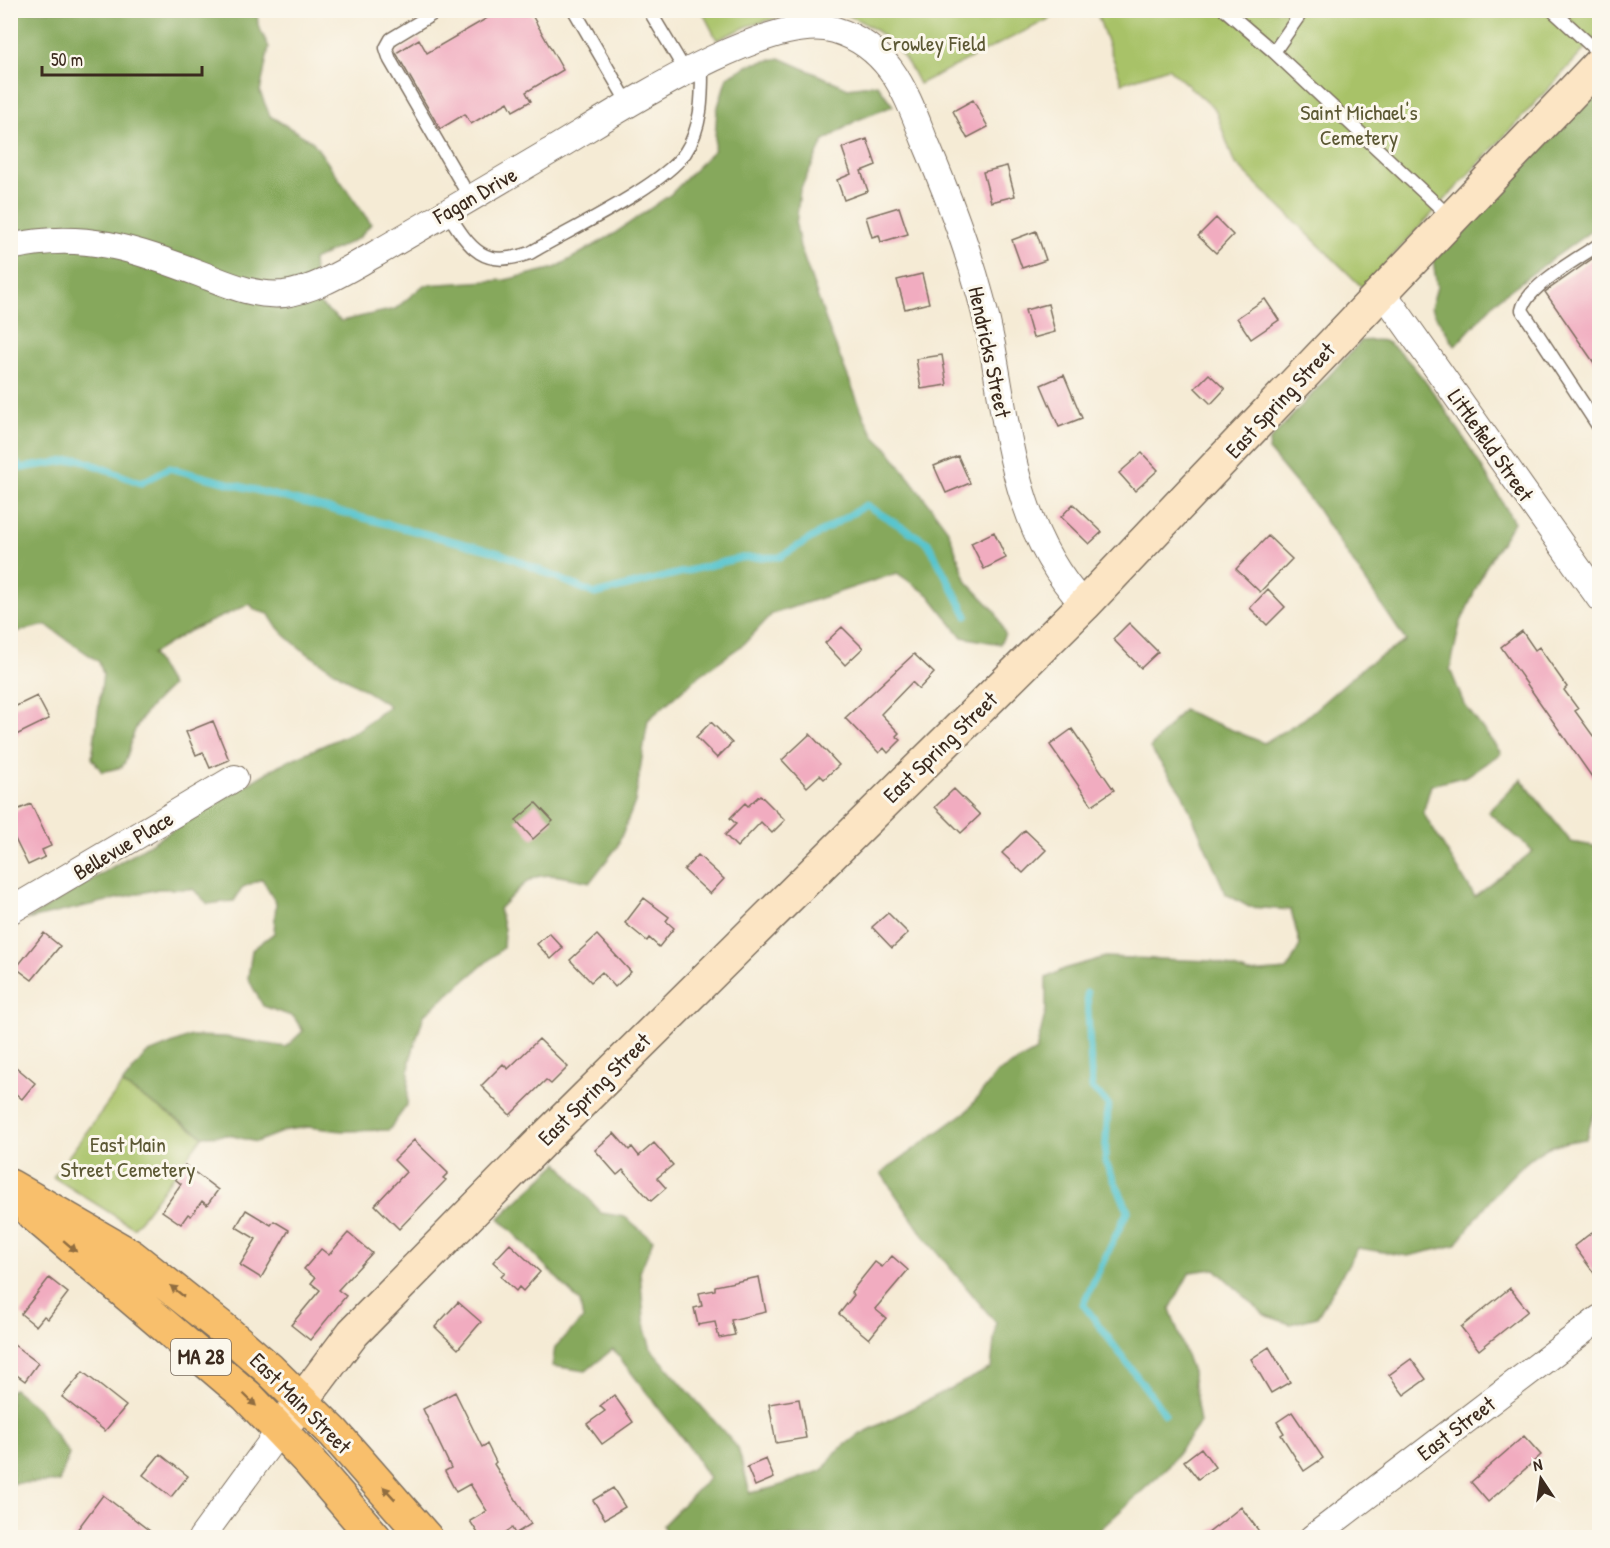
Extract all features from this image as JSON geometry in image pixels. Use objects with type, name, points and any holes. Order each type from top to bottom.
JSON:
[{"type":"main road","name":"East Spring Street","points":[[280,1430],[353,1333],[581,1102],[1084,605],[1599,63]]},
{"type":"main road","name":"East Main Street","points":[[10,1186],[131,1256],[222,1328],[302,1400],[397,1501],[426,1538]]},
{"type":"main road","name":"East Main Street","points":[[10,1193],[168,1328],[280,1430],[375,1538]]},
{"type":"street","name":"Fagan Drive","points":[[10,247],[58,240],[112,244],[139,251],[246,290],[283,294],[334,276],[694,68],[780,33],[816,27],[834,29],[865,43],[893,72],[905,92]]},
{"type":"street","name":"Hendricks Street","points":[[905,92],[943,182],[984,307],[1012,462],[1023,503],[1052,564],[1066,586],[1084,605]]},
{"type":"street","name":"Littlefield Street","points":[[1383,291],[1599,599]]},
{"type":"street","name":"Bellevue Place","points":[[10,911],[235,778]]},
{"type":"street","name":"East Street","points":[[1312,1538],[1599,1318]]},
{"type":"street","points":[[201,1538],[280,1430]]},
{"type":"lane","points":[[439,10],[391,39],[386,48],[390,60],[470,198]]},
{"type":"lane","points":[[574,10],[628,105]]},
{"type":"lane","points":[[447,212],[467,243],[480,254],[495,260],[511,259],[530,253],[654,182],[685,153],[694,136],[702,98],[694,68],[649,10]]},
{"type":"lane","points":[[1225,10],[1274,52],[1451,218]]},
{"type":"lane","points":[[1274,52],[1303,10]]},
{"type":"lane","points":[[1552,10],[1599,54]]},
{"type":"lane","points":[[1599,244],[1539,286],[1526,300],[1522,310],[1599,429]]},
{"type":"green space","name":"Crowley Field","points":[[1065,10],[919,84],[905,59],[887,39],[865,23],[838,11]]},
{"type":"green space","name":"Saint Michael's Cemetery","points":[[1599,10],[1600,33],[1363,288],[1234,162],[1215,109],[1168,68],[1122,83],[1096,11]]},
{"type":"green space","points":[[11,11],[257,11],[258,25],[269,47],[260,92],[270,116],[313,142],[371,224],[359,238],[313,260],[316,301],[341,321],[395,309],[424,285],[505,280],[555,268],[612,235],[671,194],[714,150],[717,110],[727,77],[751,64],[780,58],[848,88],[877,84],[893,106],[855,121],[823,142],[800,190],[796,225],[800,247],[830,332],[865,419],[875,437],[887,448],[948,530],[967,582],[995,611],[1005,634],[1000,644],[962,637],[929,595],[897,573],[772,614],[744,644],[696,678],[648,720],[635,802],[617,847],[590,882],[558,876],[538,876],[522,886],[499,909],[504,929],[503,948],[424,1015],[410,1060],[407,1105],[389,1130],[342,1131],[308,1127],[287,1130],[256,1142],[229,1135],[203,1136],[122,1084],[146,1054],[191,1036],[225,1037],[286,1047],[303,1031],[294,1017],[263,1006],[248,978],[252,950],[274,933],[276,903],[262,879],[243,887],[234,901],[208,904],[193,889],[158,889],[26,920],[279,765],[358,730],[389,706],[305,652],[289,639],[269,614],[255,610],[250,604],[189,631],[152,654],[171,686],[140,721],[122,767],[102,772],[92,758],[103,674],[99,662],[46,625],[11,633]]},
{"type":"green space","points":[[702,11],[801,11],[748,26],[717,40]]},
{"type":"green space","points":[[1599,91],[1599,225],[1499,298],[1455,346],[1431,308],[1437,287],[1433,261]]},
{"type":"green space","points":[[1361,341],[1384,341],[1399,351],[1416,370],[1454,423],[1514,522],[1485,568],[1460,624],[1450,669],[1464,704],[1501,753],[1467,776],[1431,785],[1423,813],[1475,897],[1533,851],[1488,812],[1521,779],[1571,842],[1599,847],[1600,1108],[1593,1116],[1586,1139],[1549,1147],[1523,1165],[1498,1190],[1456,1245],[1408,1256],[1358,1248],[1317,1317],[1290,1324],[1265,1315],[1215,1269],[1190,1272],[1170,1309],[1192,1372],[1200,1423],[1166,1469],[1092,1537],[667,1537],[663,1525],[709,1478],[689,1447],[613,1349],[586,1371],[552,1366],[555,1347],[583,1319],[580,1302],[499,1218],[558,1163],[601,1213],[625,1217],[653,1240],[640,1272],[645,1329],[651,1349],[738,1448],[750,1493],[776,1487],[823,1470],[836,1452],[857,1436],[991,1368],[996,1323],[923,1235],[881,1173],[967,1111],[997,1073],[1036,1051],[1046,1010],[1046,978],[1064,969],[1105,957],[1212,961],[1249,973],[1287,970],[1300,945],[1291,910],[1249,907],[1226,894],[1182,793],[1150,748],[1183,710],[1264,743],[1304,719],[1366,665],[1406,641],[1315,506],[1269,451],[1270,440]]},
{"type":"green space","name":"East Main Street Cemetery","points":[[122,1084],[203,1136],[134,1228],[53,1177]]},
{"type":"green space","points":[[14,1389],[38,1409],[69,1454],[59,1482],[14,1483],[11,1485],[10,1391]]},
{"type":"building","points":[[501,10],[529,10],[563,70],[526,92],[531,101],[513,111],[508,102],[471,124],[465,114],[440,129],[396,53],[419,39],[427,53]]},
{"type":"building","points":[[973,100],[988,127],[967,138],[953,111]]},
{"type":"building","points":[[867,139],[876,165],[861,171],[868,191],[844,200],[837,180],[851,174],[842,148]]},
{"type":"building","points":[[1007,166],[1015,196],[991,202],[983,172]]},
{"type":"building","points":[[899,207],[908,234],[881,242],[879,235],[872,237],[866,217]]},
{"type":"building","points":[[1216,218],[1233,235],[1216,253],[1198,236]]},
{"type":"building","points":[[1036,231],[1046,260],[1022,268],[1012,240]]},
{"type":"building","points":[[1599,254],[1599,370],[1545,292]]},
{"type":"building","points":[[922,274],[929,303],[905,309],[897,280]]},
{"type":"building","points":[[1265,299],[1279,320],[1251,339],[1237,318]]},
{"type":"building","points":[[1048,304],[1055,332],[1033,338],[1025,310]]},
{"type":"building","points":[[942,355],[947,385],[921,389],[916,359]]},
{"type":"building","points":[[1209,374],[1225,389],[1211,404],[1195,388]]},
{"type":"building","points":[[1064,375],[1082,418],[1059,427],[1041,385]]},
{"type":"building","points":[[1142,453],[1158,470],[1135,491],[1119,473]]},
{"type":"building","points":[[958,456],[970,483],[946,493],[934,466]]},
{"type":"building","points":[[1073,504],[1102,532],[1089,544],[1061,517]]},
{"type":"building","points":[[994,532],[1006,558],[984,569],[971,543]]},
{"type":"building","points":[[1268,536],[1292,559],[1260,592],[1236,569]]},
{"type":"building","points":[[1268,589],[1285,607],[1267,625],[1250,608]]},
{"type":"building","points":[[1129,623],[1158,652],[1141,668],[1113,639]]},
{"type":"building","points":[[842,627],[863,648],[845,665],[825,643]]},
{"type":"building","points":[[1522,631],[1535,650],[1539,647],[1567,687],[1564,690],[1578,709],[1575,711],[1599,744],[1599,787],[1501,647]]},
{"type":"building","points":[[914,654],[934,673],[919,689],[912,682],[881,714],[899,733],[896,736],[901,740],[888,753],[884,748],[879,753],[845,718]]},
{"type":"building","points":[[37,696],[49,719],[10,738],[10,709]]},
{"type":"building","points":[[213,721],[229,760],[210,768],[203,752],[196,755],[186,732]]},
{"type":"building","points":[[711,722],[732,743],[717,758],[696,737]]},
{"type":"building","points":[[1072,729],[1114,790],[1092,805],[1050,745]]},
{"type":"building","points":[[810,734],[839,765],[824,779],[820,775],[807,787],[782,760]]},
{"type":"building","points":[[954,789],[980,815],[961,833],[935,807]]},
{"type":"building","points":[[760,795],[785,820],[772,833],[761,822],[737,847],[725,835],[736,824],[730,818],[745,803],[748,806]]},
{"type":"building","points":[[536,803],[553,821],[533,839],[516,820]]},
{"type":"building","points":[[31,804],[51,846],[42,850],[45,857],[28,865],[10,829],[10,813]]},
{"type":"building","points":[[1025,830],[1046,850],[1023,873],[1002,853]]},
{"type":"building","points":[[698,855],[724,879],[710,894],[684,870]]},
{"type":"building","points":[[644,898],[669,917],[666,921],[674,928],[659,947],[649,938],[647,941],[625,923]]},
{"type":"building","points":[[888,913],[908,933],[892,948],[872,927]]},
{"type":"building","points":[[44,933],[60,946],[32,980],[16,968]]},
{"type":"building","points":[[549,933],[563,948],[551,959],[537,944]]},
{"type":"building","points":[[597,935],[631,972],[615,987],[602,972],[591,982],[570,960]]},
{"type":"building","points":[[539,1039],[568,1067],[551,1084],[546,1080],[510,1115],[481,1086],[503,1064],[508,1069]]},
{"type":"building","points":[[10,1062],[35,1083],[22,1099],[10,1089]]},
{"type":"building","points":[[614,1133],[629,1150],[632,1147],[639,1156],[654,1143],[673,1165],[657,1178],[666,1188],[651,1201],[623,1170],[617,1175],[595,1150]]},
{"type":"building","points":[[414,1140],[448,1173],[443,1178],[446,1180],[399,1229],[375,1205],[406,1172],[394,1160]]},
{"type":"building","points":[[185,1165],[218,1190],[207,1205],[202,1201],[191,1216],[188,1214],[181,1224],[162,1211],[181,1184],[175,1179]]},
{"type":"building","points":[[246,1210],[271,1225],[274,1221],[289,1230],[261,1278],[240,1265],[256,1239],[236,1227]]},
{"type":"building","points":[[1599,1227],[1599,1280],[1574,1246]]},
{"type":"building","points":[[348,1233],[372,1253],[338,1290],[346,1296],[310,1340],[291,1325],[320,1290],[311,1283],[315,1278],[304,1269],[321,1249],[329,1255]]},
{"type":"building","points":[[510,1244],[540,1272],[523,1291],[519,1287],[516,1291],[501,1277],[505,1273],[493,1262]]},
{"type":"building","points":[[892,1256],[908,1270],[875,1309],[886,1318],[869,1339],[839,1314],[854,1295],[851,1292],[875,1262],[882,1267]]},
{"type":"building","points":[[759,1277],[766,1312],[731,1320],[735,1335],[719,1338],[715,1322],[698,1325],[694,1308],[702,1306],[699,1293],[715,1290],[715,1286]]},
{"type":"building","points":[[49,1278],[68,1293],[48,1319],[44,1316],[36,1326],[21,1314]]},
{"type":"building","points":[[1510,1288],[1528,1311],[1479,1350],[1461,1327]]},
{"type":"building","points":[[458,1302],[481,1322],[458,1349],[435,1327]]},
{"type":"building","points":[[10,1342],[38,1363],[25,1381],[10,1370]]},
{"type":"building","points":[[1269,1347],[1290,1382],[1271,1393],[1251,1359]]},
{"type":"building","points":[[1411,1359],[1426,1379],[1404,1395],[1389,1375]]},
{"type":"building","points":[[83,1372],[126,1406],[105,1431],[62,1397]]},
{"type":"building","points":[[455,1392],[482,1447],[487,1444],[496,1462],[494,1464],[531,1524],[515,1534],[512,1528],[497,1538],[481,1538],[470,1521],[487,1511],[470,1484],[456,1492],[445,1471],[451,1468],[423,1409]]},
{"type":"building","points":[[614,1395],[633,1422],[602,1444],[587,1424],[605,1411],[600,1406]]},
{"type":"building","points":[[799,1399],[806,1438],[776,1443],[769,1404]]},
{"type":"building","points":[[1292,1412],[1323,1458],[1304,1471],[1281,1435],[1284,1433],[1277,1422]]},
{"type":"building","points":[[1524,1436],[1541,1455],[1488,1502],[1471,1482]]},
{"type":"building","points":[[1201,1448],[1215,1467],[1198,1479],[1184,1461]]},
{"type":"building","points":[[160,1454],[188,1476],[171,1497],[143,1475]]},
{"type":"building","points":[[766,1459],[774,1478],[755,1486],[747,1467]]},
{"type":"building","points":[[613,1488],[625,1507],[605,1519],[593,1500]]},
{"type":"building","points":[[103,1495],[159,1538],[71,1538]]},
{"type":"building","points":[[1241,1507],[1264,1538],[1202,1538]]},
{"type":"waterway","points":[[10,457],[21,468],[79,459],[141,483],[169,468],[500,553],[595,594],[740,558],[780,557],[866,505],[928,543],[967,616]]},
{"type":"waterway","points":[[1087,993],[1092,1088],[1108,1104],[1105,1161],[1128,1210],[1083,1304],[1165,1414]]}]
